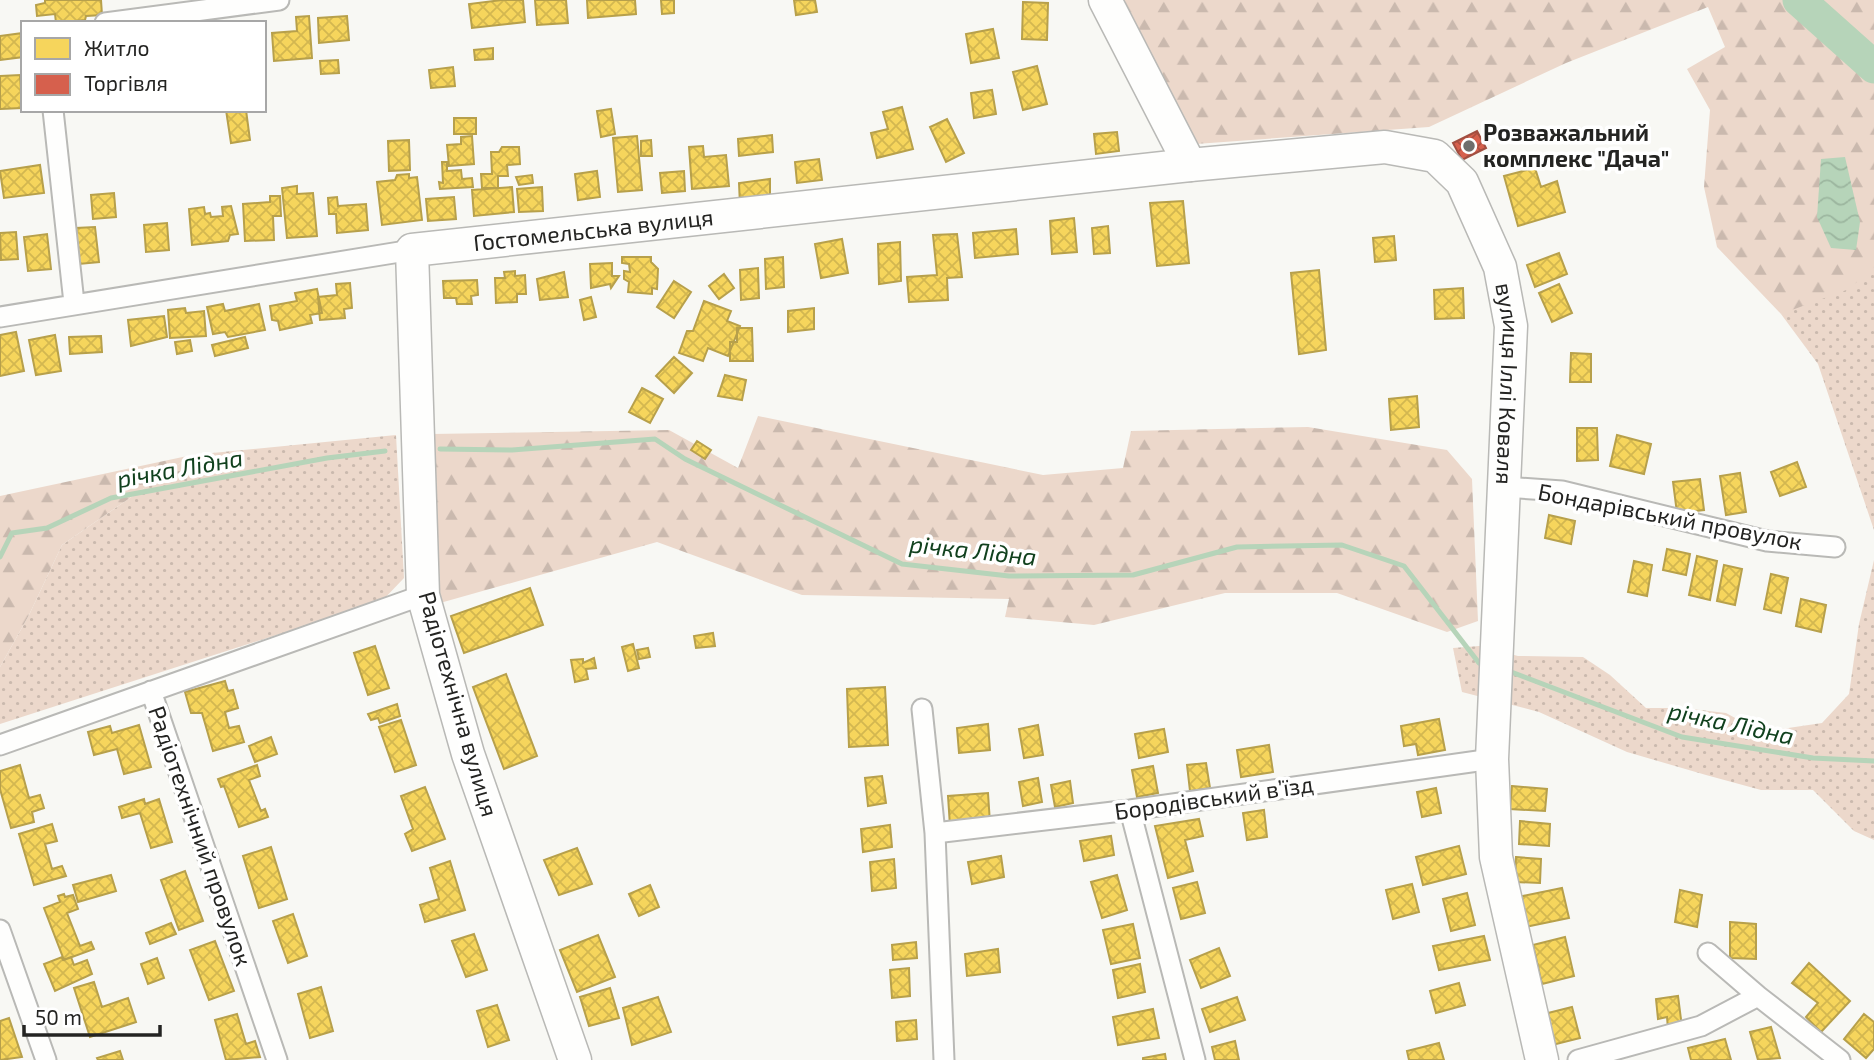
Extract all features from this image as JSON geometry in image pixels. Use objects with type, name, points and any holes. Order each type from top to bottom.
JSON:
[{"type":"main road","points":[[1105,0],[1189,165]]},
{"type":"main road","name":"вулиця Іллі Коваля","points":[[1189,165],[1385,147],[1435,156],[1462,182],[1500,267],[1511,326],[1492,759],[1496,857],[1542,1060]]},
{"type":"main road","name":"Гостомельська вулиця","points":[[412,250],[1189,165]]},
{"type":"main road","name":"Радіотехнічна вулиця","points":[[412,250],[423,596],[468,754],[575,1060]]},
{"type":"street","points":[[120,21],[279,0]]},
{"type":"street","points":[[52,112],[74,303]]},
{"type":"street","name":"Гостомельська вулиця","points":[[0,317],[412,250]]},
{"type":"street","name":"Бондарівський провулок","points":[[1504,487],[1562,491],[1768,541],[1835,547]]},
{"type":"street","points":[[0,745],[423,596]]},
{"type":"street","name":"Радіотехнічний провулок","points":[[151,691],[277,1060]]},
{"type":"street","points":[[922,709],[935,833],[944,1060]]},
{"type":"street","name":"Бородівський в’їзд","points":[[935,833],[1130,810],[1492,759]]},
{"type":"street","points":[[1130,810],[1195,1060]]},
{"type":"street","points":[[0,930],[46,1060]]},
{"type":"street","points":[[1708,953],[1840,1060]]},
{"type":"street","points":[[1578,1060],[1700,1026],[1758,996]]},
{"type":"green space","points":[[1123,0],[1874,0],[1874,267],[1849,289],[1781,314],[1717,247],[1704,187],[1710,110],[1687,69],[1725,47],[1708,7],[1566,63],[1429,127],[1196,144]]},
{"type":"green space","points":[[1874,197],[1874,530],[1818,364],[1781,314]]},
{"type":"green space","points":[[758,416],[1043,475],[1123,468],[1131,431],[1308,427],[1447,450],[1472,479],[1478,621],[1447,632],[1337,593],[1225,593],[1094,625],[1005,617],[1009,599],[802,595],[657,542],[440,603],[431,434],[669,430],[738,468]]},
{"type":"green space","points":[[396,435],[404,578],[382,601],[0,724],[0,667],[29,615],[62,545],[192,455]]},
{"type":"green space","points":[[192,455],[62,545],[29,615],[0,667],[0,496]]},
{"type":"green space","points":[[1874,560],[1874,840],[1854,831],[1813,790],[1761,790],[1706,775],[1627,752],[1539,712],[1462,692],[1453,648],[1479,646],[1518,656],[1583,657],[1610,675],[1646,708],[1683,708],[1726,713],[1761,732],[1822,723],[1849,694],[1859,624]]},
{"type":"water","points":[[1845,157],[1860,222],[1856,250],[1831,248],[1817,217],[1821,159]]},
{"type":"building: Житло","points":[[45,0],[101,0],[102,15],[86,16],[85,20],[56,21],[55,14],[37,16],[36,5],[45,3]]},
{"type":"building: Житло","points":[[523,0],[525,22],[472,28],[469,4]]},
{"type":"building: Житло","points":[[535,0],[566,0],[568,23],[537,25]]},
{"type":"building: Житло","points":[[587,0],[635,0],[636,14],[588,18]]},
{"type":"building: Житло","points":[[661,0],[674,0],[674,13],[662,14]]},
{"type":"building: Житло","points":[[794,0],[815,0],[817,12],[796,15]]},
{"type":"building: Житло","points":[[1023,2],[1048,3],[1047,40],[1022,39]]},
{"type":"building: Житло","points":[[309,16],[312,58],[274,61],[272,33],[297,31],[296,17]]},
{"type":"building: Житло","points":[[347,16],[349,40],[319,43],[318,18]]},
{"type":"building: Житло","points":[[993,29],[999,58],[971,63],[966,34]]},
{"type":"building: Житло","points":[[21,33],[21,57],[0,60],[0,36]]},
{"type":"building: Житло","points":[[493,48],[493,59],[475,60],[474,50]]},
{"type":"building: Житло","points":[[338,60],[339,73],[321,74],[320,61]]},
{"type":"building: Житло","points":[[1037,66],[1047,104],[1023,110],[1013,72]]},
{"type":"building: Житло","points":[[453,67],[455,86],[431,88],[429,70]]},
{"type":"building: Житло","points":[[20,75],[21,108],[0,109],[0,76]]},
{"type":"building: Житло","points":[[992,90],[996,114],[974,118],[971,93]]},
{"type":"building: Житло","points":[[902,107],[913,149],[877,158],[871,133],[888,129],[883,112]]},
{"type":"building: Житло","points":[[611,109],[615,134],[601,137],[597,111]]},
{"type":"building: Житло","points":[[226,112],[246,112],[250,140],[231,143]]},
{"type":"building: Житло","points":[[454,118],[476,118],[476,134],[454,134]]},
{"type":"building: Житло","points":[[947,119],[964,153],[946,162],[930,127]]},
{"type":"building: Житло","points":[[1117,132],[1119,151],[1096,154],[1094,134]]},
{"type":"building: Житло","points":[[772,135],[773,152],[739,156],[738,139]]},
{"type":"building: Житло","points":[[472,136],[474,164],[449,166],[447,145],[461,144],[461,137]]},
{"type":"building: Житло","points":[[637,136],[642,190],[618,192],[613,138]]},
{"type":"building: Житло","points":[[409,140],[410,170],[389,171],[388,141]]},
{"type":"building: Житло","points":[[651,140],[652,156],[641,156],[641,141]]},
{"type":"building: Житло","points":[[703,146],[704,157],[726,155],[729,186],[692,189],[689,147]]},
{"type":"building: Житло","points":[[502,147],[519,147],[520,164],[507,165],[508,176],[498,176],[498,188],[482,188],[481,174],[492,174],[491,152],[499,152]]},
{"type":"building: Житло","points":[[819,159],[822,180],[797,183],[795,162]]},
{"type":"building: Житло","points":[[442,162],[447,162],[447,171],[461,170],[462,179],[472,178],[473,187],[440,189],[439,182],[443,183]]},
{"type":"building: Житло","points":[[40,165],[44,193],[4,198],[0,171]]},
{"type":"building: Житло","points":[[1535,168],[1541,187],[1557,181],[1565,212],[1518,226],[1504,176]]},
{"type":"building: Житло","points":[[597,171],[600,197],[578,200],[575,174]]},
{"type":"building: Житло","points":[[684,171],[685,191],[662,193],[660,173]]},
{"type":"building: Житло","points":[[409,174],[409,178],[417,177],[422,220],[382,225],[377,182],[395,180],[397,175]]},
{"type":"building: Житло","points":[[532,175],[533,183],[519,185],[516,177]]},
{"type":"building: Житло","points":[[770,179],[770,201],[740,205],[739,183]]},
{"type":"building: Житло","points":[[297,186],[297,194],[313,193],[317,236],[287,238],[282,188]]},
{"type":"building: Житло","points":[[512,187],[514,212],[474,216],[472,190]]},
{"type":"building: Житло","points":[[542,187],[543,211],[519,212],[517,189]]},
{"type":"building: Житло","points":[[114,193],[116,217],[93,219],[91,195]]},
{"type":"building: Житло","points":[[270,196],[280,196],[281,216],[273,216],[274,240],[245,241],[243,204],[270,202]]},
{"type":"building: Житло","points":[[337,197],[338,206],[366,204],[368,230],[337,233],[336,214],[329,214],[328,198]]},
{"type":"building: Житло","points":[[454,197],[456,219],[428,221],[426,199]]},
{"type":"building: Житло","points":[[1183,201],[1189,263],[1157,266],[1150,203]]},
{"type":"building: Житло","points":[[231,206],[238,234],[230,235],[228,241],[192,245],[189,209],[204,207],[205,214],[210,213],[211,217],[223,216],[222,207]]},
{"type":"building: Житло","points":[[1074,218],[1077,252],[1052,254],[1050,221]]},
{"type":"building: Житло","points":[[167,223],[169,250],[146,252],[144,225]]},
{"type":"building: Житло","points":[[1108,226],[1110,253],[1094,254],[1092,228]]},
{"type":"building: Житло","points":[[95,227],[99,262],[79,264],[76,228]]},
{"type":"building: Житло","points":[[1016,229],[1018,254],[975,258],[973,233]]},
{"type":"building: Житло","points":[[16,232],[18,259],[1,260],[0,233]]},
{"type":"building: Житло","points":[[47,234],[51,269],[28,271],[24,237]]},
{"type":"building: Житло","points":[[957,234],[962,277],[947,278],[948,300],[909,302],[907,277],[937,275],[933,235]]},
{"type":"building: Житло","points":[[1394,236],[1396,260],[1375,262],[1373,238]]},
{"type":"building: Житло","points":[[842,239],[848,273],[821,278],[815,244]]},
{"type":"building: Житло","points":[[900,242],[901,281],[879,284],[878,244]]},
{"type":"building: Житло","points":[[1559,253],[1567,274],[1535,287],[1527,265]]},
{"type":"building: Житло","points":[[622,257],[651,257],[651,262],[658,269],[657,289],[652,288],[652,294],[628,292],[629,282],[624,279],[624,271],[630,272],[629,264],[622,263]]},
{"type":"building: Житло","points":[[783,257],[784,287],[766,289],[765,259]]},
{"type":"building: Житло","points":[[612,263],[612,276],[619,276],[611,288],[610,284],[591,288],[590,264]]},
{"type":"building: Житло","points":[[758,268],[759,298],[741,300],[740,270]]},
{"type":"building: Житло","points":[[1319,270],[1326,350],[1299,354],[1291,273]]},
{"type":"building: Житло","points":[[515,271],[515,276],[525,275],[526,294],[517,294],[517,302],[496,303],[495,278],[505,278],[504,272]]},
{"type":"building: Житло","points":[[564,272],[568,297],[540,300],[537,279]]},
{"type":"building: Житло","points":[[724,274],[734,288],[719,299],[709,286]]},
{"type":"building: Житло","points":[[477,280],[478,295],[471,296],[472,304],[457,304],[456,298],[444,298],[443,281]]},
{"type":"building: Житло","points":[[674,281],[691,292],[674,318],[657,307]]},
{"type":"building: Житло","points":[[350,283],[352,308],[344,309],[345,318],[320,320],[318,297],[337,295],[336,284]]},
{"type":"building: Житло","points":[[1559,284],[1572,313],[1552,322],[1539,293]]},
{"type":"building: Житло","points":[[1463,288],[1464,318],[1435,319],[1434,290]]},
{"type":"building: Житло","points":[[317,289],[322,313],[310,315],[312,323],[280,330],[278,321],[272,320],[270,306],[297,301],[295,293]]},
{"type":"building: Житло","points":[[591,297],[596,317],[584,320],[580,300]]},
{"type":"building: Житло","points":[[704,301],[731,311],[727,321],[740,326],[728,356],[708,348],[703,361],[679,353],[687,331],[693,331]]},
{"type":"building: Житло","points":[[223,304],[225,311],[259,304],[265,330],[228,337],[225,332],[213,334],[207,307]]},
{"type":"building: Житло","points":[[185,308],[186,313],[204,311],[206,336],[170,338],[168,310]]},
{"type":"building: Житло","points":[[814,308],[814,329],[788,332],[788,311]]},
{"type":"building: Житло","points":[[164,316],[167,337],[131,346],[128,320]]},
{"type":"building: Житло","points":[[737,328],[752,328],[753,361],[730,361],[730,342],[737,342]]},
{"type":"building: Житло","points":[[16,332],[24,371],[0,376],[0,335]]},
{"type":"building: Житло","points":[[55,335],[61,371],[36,375],[29,340]]},
{"type":"building: Житло","points":[[101,336],[102,352],[70,354],[69,337]]},
{"type":"building: Житло","points":[[245,337],[248,348],[215,356],[212,345]]},
{"type":"building: Житло","points":[[190,340],[192,351],[177,354],[175,342]]},
{"type":"building: Житло","points":[[1571,353],[1591,354],[1591,382],[1570,382]]},
{"type":"building: Житло","points":[[674,357],[692,373],[674,393],[656,376]]},
{"type":"building: Житло","points":[[725,375],[746,380],[742,400],[718,396]]},
{"type":"building: Житло","points":[[642,388],[663,399],[650,423],[629,412]]},
{"type":"building: Житло","points":[[1417,396],[1419,427],[1391,430],[1389,399]]},
{"type":"building: Житло","points":[[1577,428],[1597,428],[1598,460],[1577,461]]},
{"type":"building: Житло","points":[[1617,435],[1651,444],[1644,474],[1610,466]]},
{"type":"building: Житло","points":[[697,441],[711,450],[705,459],[691,450]]},
{"type":"building: Житло","points":[[1797,462],[1806,487],[1780,496],[1771,472]]},
{"type":"building: Житло","points":[[1740,473],[1746,512],[1726,515],[1720,476]]},
{"type":"building: Житло","points":[[1700,479],[1704,510],[1677,513],[1673,482]]},
{"type":"building: Житло","points":[[1549,515],[1575,521],[1571,544],[1545,538]]},
{"type":"building: Житло","points":[[1667,549],[1690,554],[1686,575],[1663,570]]},
{"type":"building: Житло","points":[[1697,556],[1717,561],[1710,600],[1689,595]]},
{"type":"building: Житло","points":[[1634,561],[1652,565],[1647,596],[1628,592]]},
{"type":"building: Житло","points":[[1724,565],[1742,569],[1735,605],[1717,601]]},
{"type":"building: Житло","points":[[1771,574],[1788,578],[1781,613],[1764,609]]},
{"type":"building: Житло","points":[[530,588],[543,625],[464,653],[451,616]]},
{"type":"building: Житло","points":[[1801,599],[1826,605],[1821,632],[1796,626]]},
{"type":"building: Житло","points":[[713,633],[715,646],[696,648],[694,636]]},
{"type":"building: Житло","points":[[633,644],[639,668],[628,671],[622,647]]},
{"type":"building: Житло","points":[[375,646],[389,688],[368,695],[354,653]]},
{"type":"building: Житло","points":[[648,648],[650,657],[639,659],[637,650]]},
{"type":"building: Житло","points":[[594,658],[596,668],[586,669],[588,679],[575,682],[571,660],[583,659],[583,663]]},
{"type":"building: Житло","points":[[506,674],[537,756],[504,769],[473,687]]},
{"type":"building: Житло","points":[[225,681],[228,691],[233,690],[238,708],[225,712],[229,728],[239,726],[244,742],[213,751],[202,713],[191,713],[185,692]]},
{"type":"building: Житло","points":[[885,687],[888,745],[849,747],[847,689]]},
{"type":"building: Житло","points":[[397,704],[400,716],[380,723],[378,718],[371,720],[368,714]]},
{"type":"building: Житло","points":[[1439,719],[1445,750],[1418,755],[1416,744],[1404,746],[1401,726]]},
{"type":"building: Житло","points":[[401,720],[416,765],[395,772],[379,727]]},
{"type":"building: Житло","points":[[988,724],[990,750],[959,753],[957,728]]},
{"type":"building: Житло","points":[[139,725],[151,767],[124,774],[117,749],[94,755],[88,732],[110,726],[112,733]]},
{"type":"building: Житло","points":[[1038,725],[1043,755],[1024,758],[1019,729]]},
{"type":"building: Житло","points":[[1164,729],[1168,752],[1139,758],[1135,734]]},
{"type":"building: Житло","points":[[271,737],[277,754],[255,762],[249,746]]},
{"type":"building: Житло","points":[[1269,745],[1273,772],[1241,777],[1237,750]]},
{"type":"building: Житло","points":[[1206,763],[1210,788],[1190,791],[1187,765]]},
{"type":"building: Житло","points":[[20,765],[29,798],[40,795],[44,808],[32,812],[34,822],[11,828],[0,789],[0,771]]},
{"type":"building: Житло","points":[[257,765],[260,776],[249,780],[261,811],[265,809],[268,817],[239,827],[224,786],[221,787],[218,779]]},
{"type":"building: Житло","points":[[1153,766],[1158,793],[1137,797],[1132,770]]},
{"type":"building: Житло","points":[[882,776],[886,803],[868,806],[865,778]]},
{"type":"building: Житло","points":[[1038,778],[1042,802],[1023,806],[1019,782]]},
{"type":"building: Житло","points":[[1070,781],[1073,803],[1055,807],[1051,785]]},
{"type":"building: Житло","points":[[1512,786],[1547,789],[1545,811],[1510,809]]},
{"type":"building: Житло","points":[[425,787],[445,839],[412,851],[405,834],[413,829],[401,796]]},
{"type":"building: Житло","points":[[1436,788],[1441,813],[1422,817],[1417,792]]},
{"type":"building: Житло","points":[[988,793],[990,823],[950,826],[948,796]]},
{"type":"building: Житло","points":[[144,799],[145,804],[159,799],[172,842],[151,848],[140,813],[122,818],[119,807]]},
{"type":"building: Житло","points":[[1264,810],[1267,837],[1247,840],[1243,813]]},
{"type":"building: Житло","points":[[1199,819],[1203,836],[1185,840],[1193,871],[1168,878],[1155,826]]},
{"type":"building: Житло","points":[[1520,821],[1550,824],[1549,846],[1519,844]]},
{"type":"building: Житло","points":[[52,824],[57,841],[45,844],[52,869],[62,866],[66,876],[34,885],[19,834]]},
{"type":"building: Житло","points":[[890,825],[892,847],[863,852],[861,829]]},
{"type":"building: Житло","points":[[1111,836],[1114,855],[1084,861],[1080,841]]},
{"type":"building: Житло","points":[[1459,846],[1466,874],[1423,885],[1416,857]]},
{"type":"building: Житло","points":[[271,847],[287,899],[259,908],[243,856]]},
{"type":"building: Житло","points":[[577,848],[592,884],[559,895],[544,860]]},
{"type":"building: Житло","points":[[1001,856],[1004,877],[972,884],[968,862]]},
{"type":"building: Житло","points":[[1516,857],[1541,859],[1540,883],[1515,882]]},
{"type":"building: Житло","points":[[894,859],[896,888],[872,891],[870,862]]},
{"type":"building: Житло","points":[[450,861],[465,910],[425,922],[420,905],[439,899],[430,868]]},
{"type":"building: Житло","points":[[185,871],[203,921],[179,930],[161,880]]},
{"type":"building: Житло","points":[[111,875],[116,891],[78,902],[73,885]]},
{"type":"building: Житло","points":[[1117,875],[1127,910],[1102,918],[1091,882]]},
{"type":"building: Житло","points":[[1197,882],[1205,913],[1181,919],[1173,888]]},
{"type":"building: Житло","points":[[1412,884],[1419,912],[1393,919],[1386,890]]},
{"type":"building: Житло","points":[[650,885],[659,907],[639,916],[629,894]]},
{"type":"building: Житло","points":[[1562,888],[1569,918],[1525,927],[1518,897]]},
{"type":"building: Житло","points":[[1680,890],[1702,895],[1697,927],[1675,922]]},
{"type":"building: Житло","points":[[1467,893],[1475,925],[1451,931],[1443,899]]},
{"type":"building: Житло","points":[[64,894],[65,897],[73,895],[78,909],[67,913],[80,946],[91,942],[94,949],[64,960],[44,908],[60,902],[58,896]]},
{"type":"building: Житло","points":[[293,914],[307,956],[288,963],[273,921]]},
{"type":"building: Житло","points":[[1730,922],[1756,924],[1756,959],[1730,958]]},
{"type":"building: Житло","points":[[171,923],[176,934],[150,944],[146,933]]},
{"type":"building: Житло","points":[[1133,924],[1140,958],[1111,964],[1103,930]]},
{"type":"building: Житло","points":[[474,934],[487,970],[466,977],[452,941]]},
{"type":"building: Житло","points":[[598,935],[615,977],[577,992],[560,950]]},
{"type":"building: Житло","points":[[1484,936],[1490,960],[1439,970],[1433,946]]},
{"type":"building: Житло","points":[[1565,937],[1574,976],[1542,984],[1533,945]]},
{"type":"building: Житло","points":[[215,941],[234,991],[209,1000],[190,950]]},
{"type":"building: Житло","points":[[916,942],[917,958],[893,960],[892,945]]},
{"type":"building: Житло","points":[[1219,948],[1230,976],[1201,988],[1190,960]]},
{"type":"building: Житло","points":[[998,949],[1000,972],[967,976],[965,954]]},
{"type":"building: Житло","points":[[62,957],[63,960],[71,957],[74,965],[87,960],[92,974],[55,991],[44,964]]},
{"type":"building: Житло","points":[[157,958],[164,978],[148,984],[141,964]]},
{"type":"building: Житло","points":[[1809,963],[1850,1001],[1821,1032],[1806,1017],[1818,1003],[1792,983]]},
{"type":"building: Житло","points":[[1140,964],[1145,992],[1118,998],[1113,970]]},
{"type":"building: Житло","points":[[909,968],[910,996],[892,998],[890,970]]},
{"type":"building: Житло","points":[[94,982],[102,1007],[128,998],[136,1022],[90,1037],[74,988]]},
{"type":"building: Житло","points":[[1459,983],[1465,1005],[1436,1013],[1430,991]]},
{"type":"building: Житло","points":[[321,987],[333,1031],[310,1038],[298,994]]},
{"type":"building: Житло","points":[[610,988],[619,1018],[589,1026],[580,997]]},
{"type":"building: Житло","points":[[1678,996],[1682,1027],[1668,1029],[1667,1017],[1658,1019],[1656,999]]},
{"type":"building: Житло","points":[[658,997],[671,1032],[632,1045],[623,1008]]},
{"type":"building: Житло","points":[[1237,997],[1245,1020],[1210,1032],[1202,1009]]},
{"type":"building: Житло","points":[[497,1005],[509,1040],[488,1047],[477,1011]]},
{"type":"building: Житло","points":[[1572,1007],[1580,1038],[1552,1045],[1544,1014]]},
{"type":"building: Житло","points":[[1153,1009],[1159,1038],[1118,1045],[1113,1017]]},
{"type":"building: Житло","points":[[237,1014],[246,1044],[255,1041],[260,1057],[226,1060],[215,1020]]},
{"type":"building: Житло","points":[[1864,1014],[1874,1022],[1874,1049],[1866,1058],[1844,1039]]},
{"type":"building: Житло","points":[[9,1018],[22,1057],[0,1060],[0,1021]]},
{"type":"building: Житло","points":[[916,1020],[917,1039],[897,1041],[896,1022]]},
{"type":"building: Житло","points":[[1771,1027],[1780,1058],[1758,1060],[1750,1032]]},
{"type":"building: Житло","points":[[1725,1039],[1731,1060],[1691,1060],[1688,1048]]},
{"type":"building: Житло","points":[[1235,1041],[1239,1060],[1215,1060],[1212,1047]]},
{"type":"building: Житло","points":[[1439,1043],[1444,1060],[1409,1060],[1407,1051]]},
{"type":"building: Житло","points":[[120,1051],[123,1060],[97,1058]]},
{"type":"building: Житло","points":[[1165,1054],[1166,1060],[1143,1060],[1143,1058]]},
{"type":"building: Торгівля","name":"Розважальний комплекс \"Дача\"","points":[[1477,131],[1486,148],[1462,160],[1453,143]]},
{"type":"waterway","points":[[1799,0],[1874,67]]},
{"type":"waterway","name":"річка Лідна","points":[[440,449],[512,450],[655,439],[685,459],[902,564],[1009,576],[1133,575],[1237,547],[1342,545],[1404,566],[1479,663]]},
{"type":"waterway","name":"річка Лідна","points":[[0,557],[12,533],[47,528],[111,498],[327,458],[385,451]]},
{"type":"waterway","name":"річка Лідна","points":[[1506,670],[1682,737],[1813,758],[1874,761]]},
{"type":"place","name":"Розважальний комплекс \"Дача\"","points":[[1469,146]]}]
